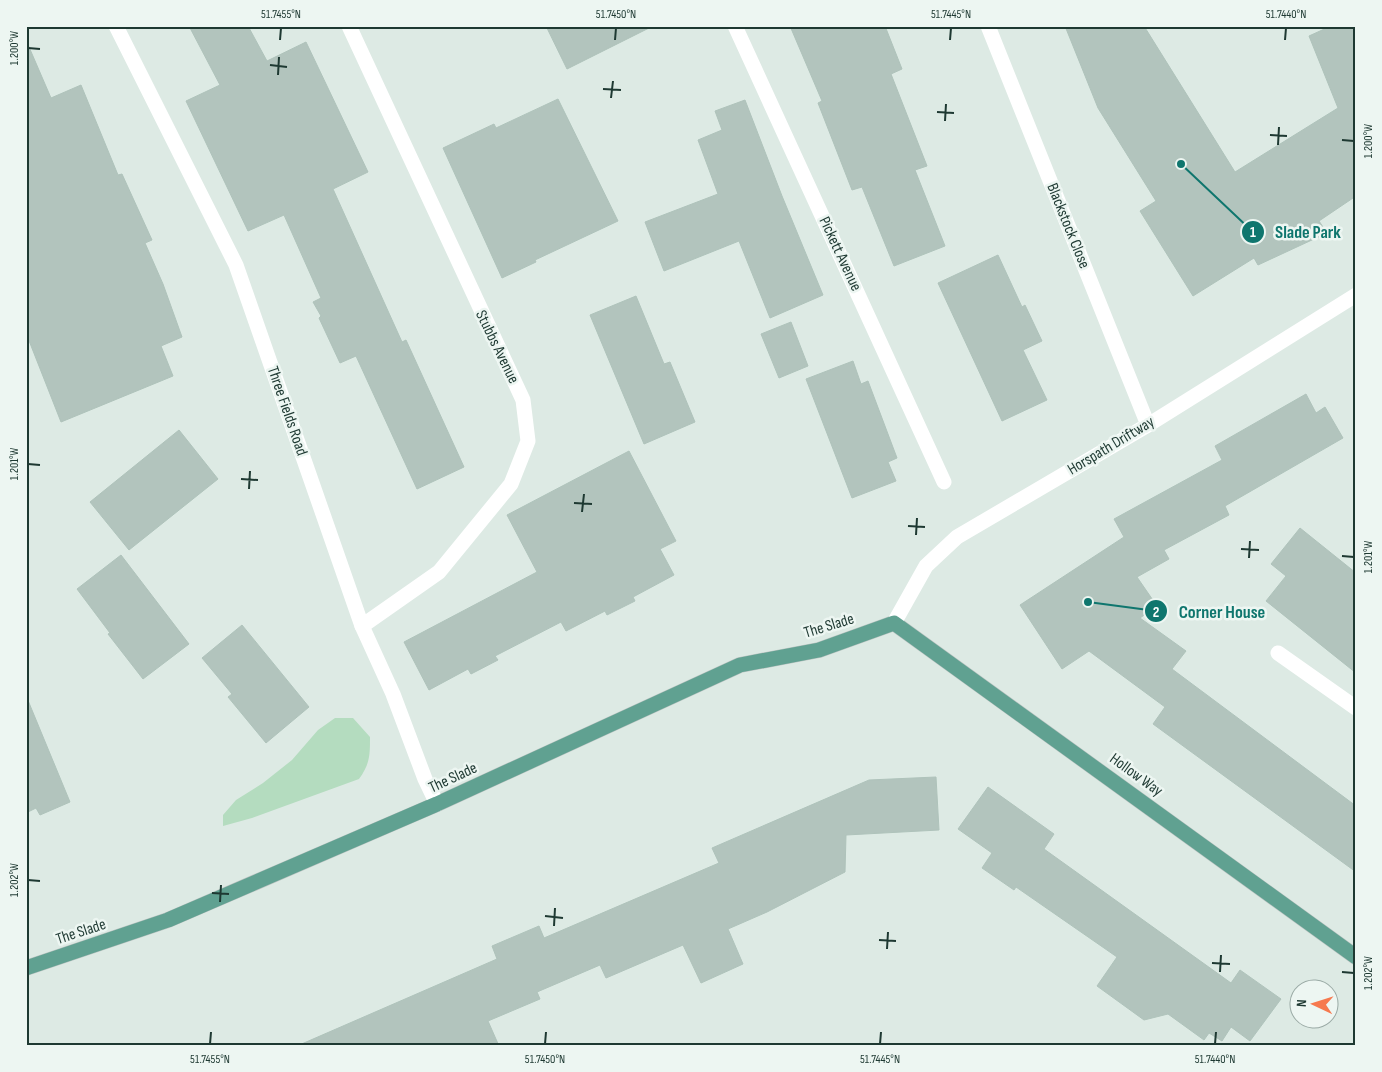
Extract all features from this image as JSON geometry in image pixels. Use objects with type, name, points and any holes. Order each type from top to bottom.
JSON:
[{"type":"main road","name":"The Slade","points":[[26,968],[168,920],[437,804],[740,665],[819,650],[894,623]]},
{"type":"main road","name":"Hollow Way","points":[[894,623],[1355,954]]},
{"type":"street","name":"Three Fields Road","points":[[116,26],[236,265],[362,626],[394,694],[425,780],[437,804]]},
{"type":"street","name":"Stubbs Avenue","points":[[349,26],[475,301],[523,400],[528,441],[511,484],[439,572],[362,626]]},
{"type":"street","name":"Pickett Avenue","points":[[735,26],[944,482]]},
{"type":"street","name":"Blackstock Close","points":[[988,26],[1148,425]]},
{"type":"street","name":"Horspath Driftway","points":[[894,623],[926,566],[957,537],[1148,425],[1356,295]]},
{"type":"street","points":[[1278,653],[1356,708]]},
{"type":"green space","points":[[335,718],[353,718],[370,737],[369,759],[359,779],[252,818],[223,826],[223,815],[236,800],[263,783],[292,760],[318,730]]},
{"type":"building","points":[[189,26],[248,26],[267,61],[306,42],[368,172],[333,189],[402,342],[406,340],[464,467],[417,489],[356,356],[340,363],[319,318],[321,316],[313,302],[321,298],[284,215],[248,231],[186,101],[220,85]]},
{"type":"building","points":[[546,26],[653,26],[567,69]]},
{"type":"building","points":[[790,26],[885,26],[902,69],[891,74],[927,166],[915,170],[945,246],[894,266],[862,187],[852,190],[818,103],[822,101]]},
{"type":"building","points":[[1065,26],[1144,26],[1235,172],[1338,108],[1309,36],[1331,26],[1356,26],[1356,196],[1319,221],[1327,233],[1258,265],[1254,258],[1193,296],[1140,211],[1156,201],[1098,108]]},
{"type":"building","points":[[26,40],[51,98],[81,85],[118,175],[122,174],[152,240],[145,243],[163,284],[182,337],[161,346],[173,376],[61,422],[26,333]]},
{"type":"building","points":[[558,99],[618,221],[535,260],[536,262],[502,278],[443,148],[494,124],[496,128]]},
{"type":"building","points":[[745,100],[823,295],[770,318],[739,241],[664,271],[645,222],[718,194],[698,140],[722,130],[715,111]]},
{"type":"building","points":[[998,255],[1022,307],[1025,305],[1042,341],[1023,350],[1047,400],[1002,421],[938,283]]},
{"type":"building","points":[[636,296],[664,364],[670,362],[695,422],[644,444],[590,315]]},
{"type":"building","points":[[791,322],[808,366],[779,378],[761,334]]},
{"type":"building","points":[[853,361],[861,384],[868,381],[897,458],[888,462],[896,481],[852,498],[806,379]]},
{"type":"building","points":[[1306,394],[1316,413],[1325,407],[1343,438],[1225,506],[1229,515],[1164,550],[1169,559],[1137,577],[1157,606],[1140,618],[1186,651],[1172,669],[1356,806],[1356,872],[1153,724],[1165,707],[1089,651],[1062,669],[1020,605],[1124,537],[1114,519],[1222,460],[1215,446]]},
{"type":"building","points":[[179,430],[218,479],[129,550],[90,502]]},
{"type":"building","points":[[629,451],[676,541],[660,549],[674,575],[633,597],[635,601],[607,615],[605,611],[566,631],[561,622],[495,656],[498,660],[471,674],[468,669],[429,690],[404,642],[537,572],[507,515]]},
{"type":"building","points":[[1300,528],[1356,573],[1356,673],[1266,601],[1286,576],[1271,564]]},
{"type":"building","points":[[121,555],[189,644],[143,679],[108,634],[110,633],[77,589]]},
{"type":"building","points":[[242,625],[309,707],[266,743],[228,697],[232,694],[202,658]]},
{"type":"building","points":[[27,698],[70,802],[40,815],[36,808],[26,813]]},
{"type":"building","points":[[936,777],[939,830],[846,835],[845,872],[767,912],[728,929],[743,964],[701,983],[683,945],[606,978],[600,965],[537,992],[540,999],[488,1021],[499,1046],[297,1046],[497,959],[492,946],[539,926],[544,938],[719,863],[712,848],[869,780]]},
{"type":"building","points":[[988,787],[1054,834],[1044,849],[1231,983],[1240,970],[1281,999],[1250,1041],[1231,1027],[1222,1041],[1209,1033],[1204,1040],[1168,1014],[1144,1020],[1097,986],[1117,957],[1016,887],[1014,890],[982,868],[992,853],[958,829]]},
{"type":"place","name":"Slade Park","points":[[1181,164]]},
{"type":"place","name":"Corner House","points":[[1088,602]]}]
